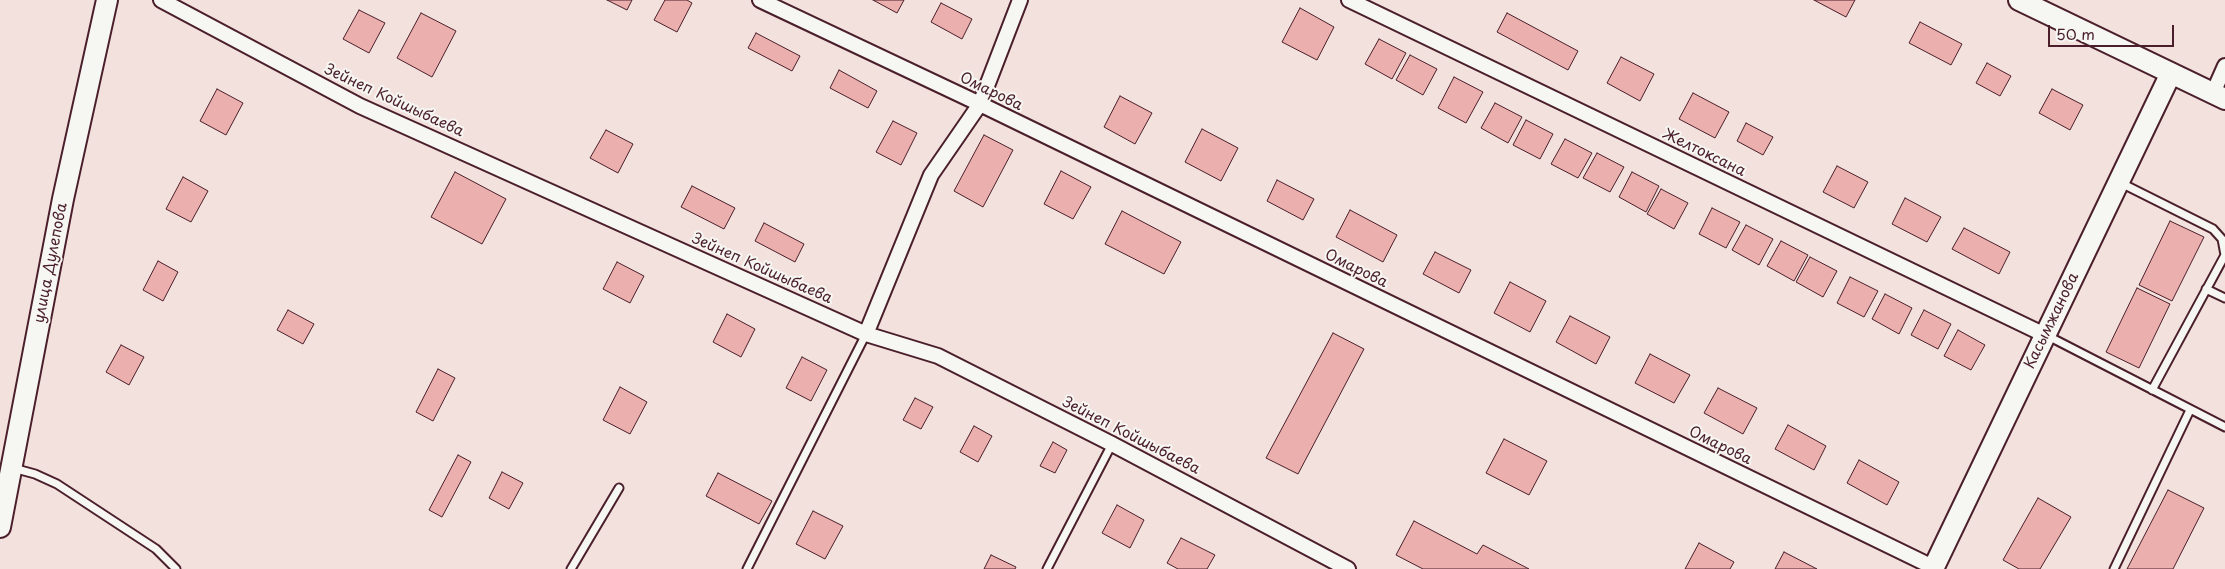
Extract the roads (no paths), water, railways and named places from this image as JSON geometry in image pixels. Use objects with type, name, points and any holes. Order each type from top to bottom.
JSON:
[{"type":"street","name":"улица Дулепова","points":[[0,527],[13,468],[63,199],[107,0]]},
{"type":"street","name":"Зейнеп Койшыбаева","points":[[161,0],[360,106],[866,334],[938,356],[1112,444],[1348,569]]},
{"type":"street","name":"Омарова","points":[[760,0],[980,104],[1935,569]]},
{"type":"street","points":[[866,334],[931,176],[980,104],[1020,0]]},
{"type":"street","name":"Желтоксана","points":[[1348,0],[2045,335]]},
{"type":"street","points":[[2019,0],[2219,96],[2225,66]]},
{"type":"street","name":"Касымжанова","points":[[1935,569],[2171,73]]},
{"type":"lane","points":[[2119,181],[2213,229],[2222,239],[2225,254],[2152,390]]},
{"type":"lane","points":[[2206,290],[2225,298]]},
{"type":"lane","points":[[748,569],[866,334]]},
{"type":"lane","points":[[2045,335],[2225,427]]},
{"type":"lane","points":[[2114,569],[2190,410]]},
{"type":"lane","points":[[1047,569],[1112,444]]},
{"type":"lane","points":[[13,468],[34,474],[57,484],[156,549],[176,569]]},
{"type":"lane","points":[[571,569],[619,488]]}]
